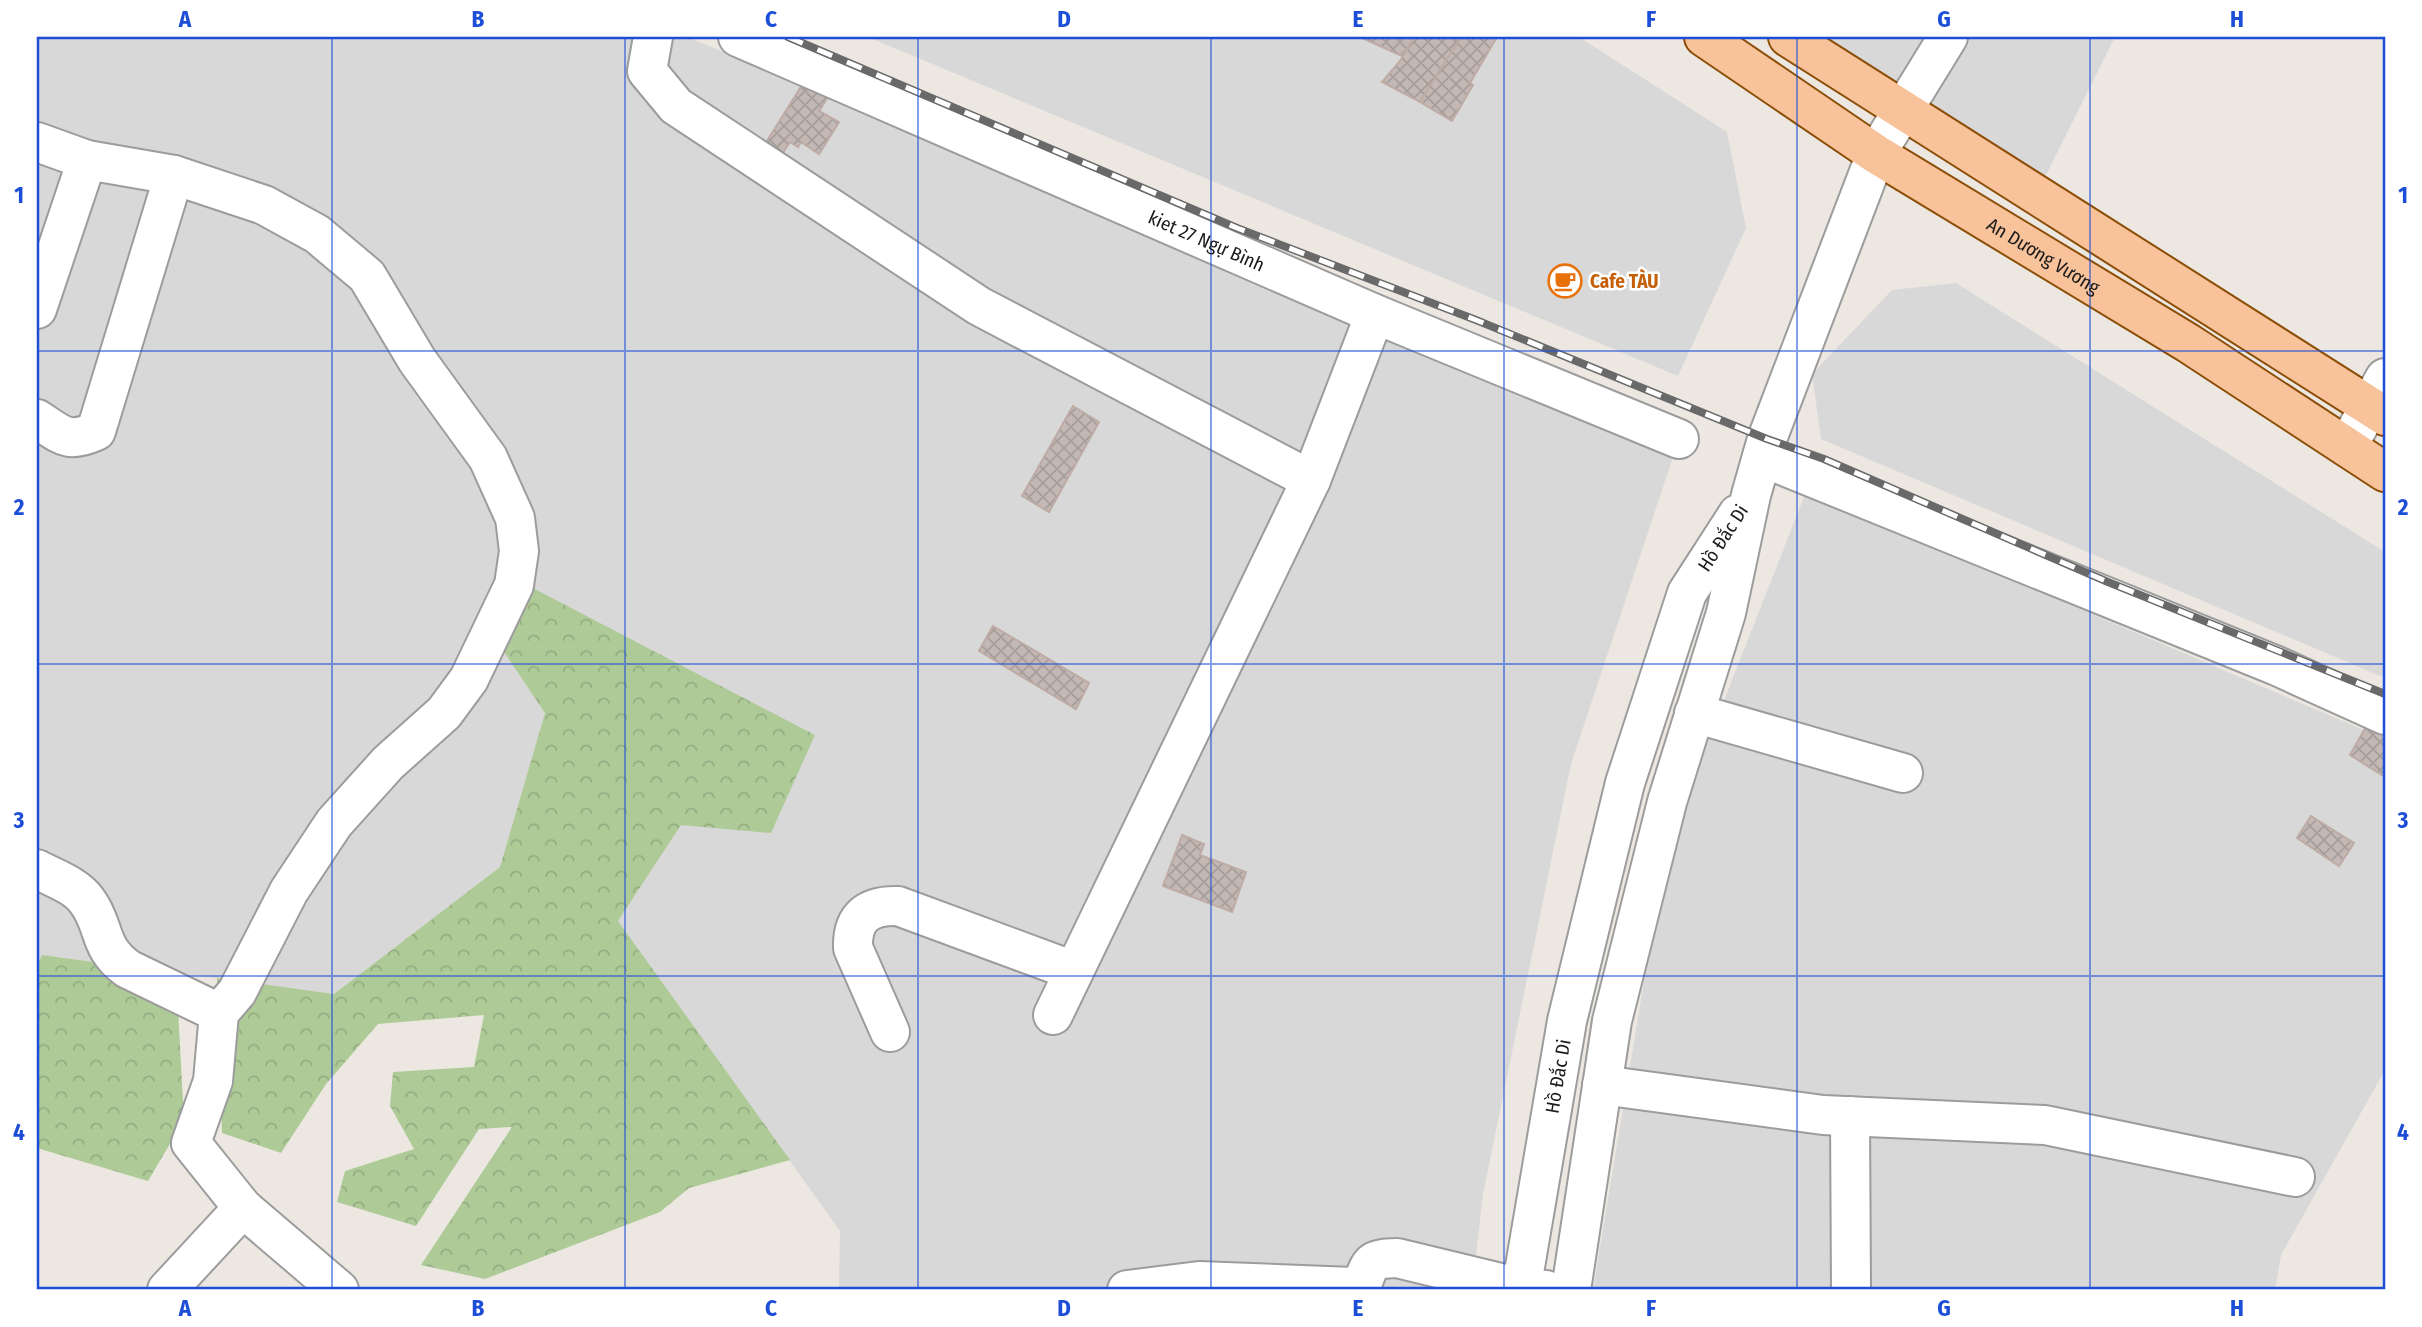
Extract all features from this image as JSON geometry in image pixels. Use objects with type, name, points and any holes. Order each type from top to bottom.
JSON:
[{"type":"main road","name":"An Dương Vương","points":[[1704,37],[1876,153],[2188,343],[2385,472]]},
{"type":"main road","points":[[1788,37],[1903,110],[2381,400]]},
{"type":"street","points":[[653,37],[647,71],[676,106],[979,306],[1311,480]]},
{"type":"street","name":"kiet 27 Ngự Bình","points":[[738,37],[1375,314],[1679,439]]},
{"type":"street","points":[[1751,495],[1762,457],[1876,153],[1948,37]]},
{"type":"street","points":[[37,142],[88,160],[174,175],[264,205],[317,234],[367,276],[417,360],[488,458],[515,518],[519,551],[514,584],[469,679],[444,713],[388,763],[334,823],[289,891],[237,992],[219,1013],[213,1081],[191,1143],[243,1208],[339,1290]]},
{"type":"street","points":[[37,309],[88,160]]},
{"type":"street","points":[[37,419],[63,436],[80,439],[96,431],[174,175]]},
{"type":"street","points":[[1053,1015],[1311,480],[1375,314]]},
{"type":"street","points":[[2347,447],[2381,400]]},
{"type":"street","points":[[1762,457],[2277,666],[2385,715]]},
{"type":"street","name":"Hồ Đắc Di","points":[[1571,1290],[1612,1020],[1667,802],[1726,613],[1751,495]]},
{"type":"street","name":"Hồ Đắc Di","points":[[1531,1290],[1567,1020],[1625,783],[1687,593],[1751,495]]},
{"type":"street","points":[[1695,713],[1903,773]]},
{"type":"street","points":[[37,869],[86,898],[107,948],[115,959],[128,969],[219,1013]]},
{"type":"street","points":[[890,1032],[853,947],[852,934],[858,921],[871,909],[898,906],[1074,971]]},
{"type":"street","points":[[1602,1085],[1823,1115],[2045,1125],[2295,1177]]},
{"type":"street","points":[[1850,1116],[1851,1290]]},
{"type":"street","points":[[167,1290],[243,1208]]},
{"type":"street","points":[[1127,1290],[1199,1281],[1353,1287],[1363,1282],[1370,1265],[1377,1259],[1397,1258],[1531,1290]]},
{"type":"shaded area","points":[[37,37],[687,37],[1679,439],[1571,764],[1483,1194],[1472,1290],[839,1290],[840,1231],[618,921],[681,825],[500,646],[545,713],[500,867],[334,994],[42,955],[37,966]]},
{"type":"shaded area","points":[[868,37],[1579,37],[1727,132],[1746,228],[1678,376]]},
{"type":"shaded area","points":[[1809,37],[2115,37],[2040,187]]},
{"type":"shaded area","points":[[1956,283],[2385,552],[2385,678],[1821,439],[1812,374],[1892,290]]},
{"type":"shaded area","points":[[1806,492],[2385,739],[2385,1070],[2281,1255],[2275,1290],[1593,1290],[1666,848]]},
{"type":"green space","points":[[529,586],[815,735],[771,833],[681,825],[618,921],[790,1160],[689,1188],[660,1212],[485,1279],[421,1265],[512,1127],[479,1129],[416,1226],[337,1202],[345,1171],[414,1149],[390,1106],[393,1072],[474,1067],[484,1015],[378,1024],[326,1084],[281,1153],[222,1133],[217,978],[334,994],[500,867],[545,713],[500,646]]},
{"type":"green space","points":[[42,955],[176,973],[184,1120],[148,1181],[37,1148],[37,966]]},
{"type":"building","points":[[1360,37],[1415,37],[1402,56]]},
{"type":"building","points":[[1415,37],[1461,37],[1420,102],[1382,82]]},
{"type":"building","points":[[1461,37],[1497,37],[1452,121],[1420,102]]},
{"type":"building","points":[[809,74],[833,89],[819,111],[839,122],[819,154],[801,142],[798,147],[790,142],[778,160],[762,149]]},
{"type":"building","points":[[1073,406],[1099,422],[1049,512],[1022,496]]},
{"type":"building","points":[[993,626],[1089,683],[1076,709],[979,651]]},
{"type":"building","points":[[2367,725],[2385,736],[2385,777],[2350,755]]},
{"type":"building","points":[[2311,816],[2354,843],[2339,866],[2297,838]]},
{"type":"building","points":[[1182,835],[1204,844],[1200,855],[1246,872],[1232,912],[1163,886]]},
{"type":"railway","points":[[788,37],[1237,228],[1476,320],[1767,439],[1824,459],[2108,582],[2385,694]]},
{"type":"place","name":"Cafe TÀU","points":[[1565,281]]}]
